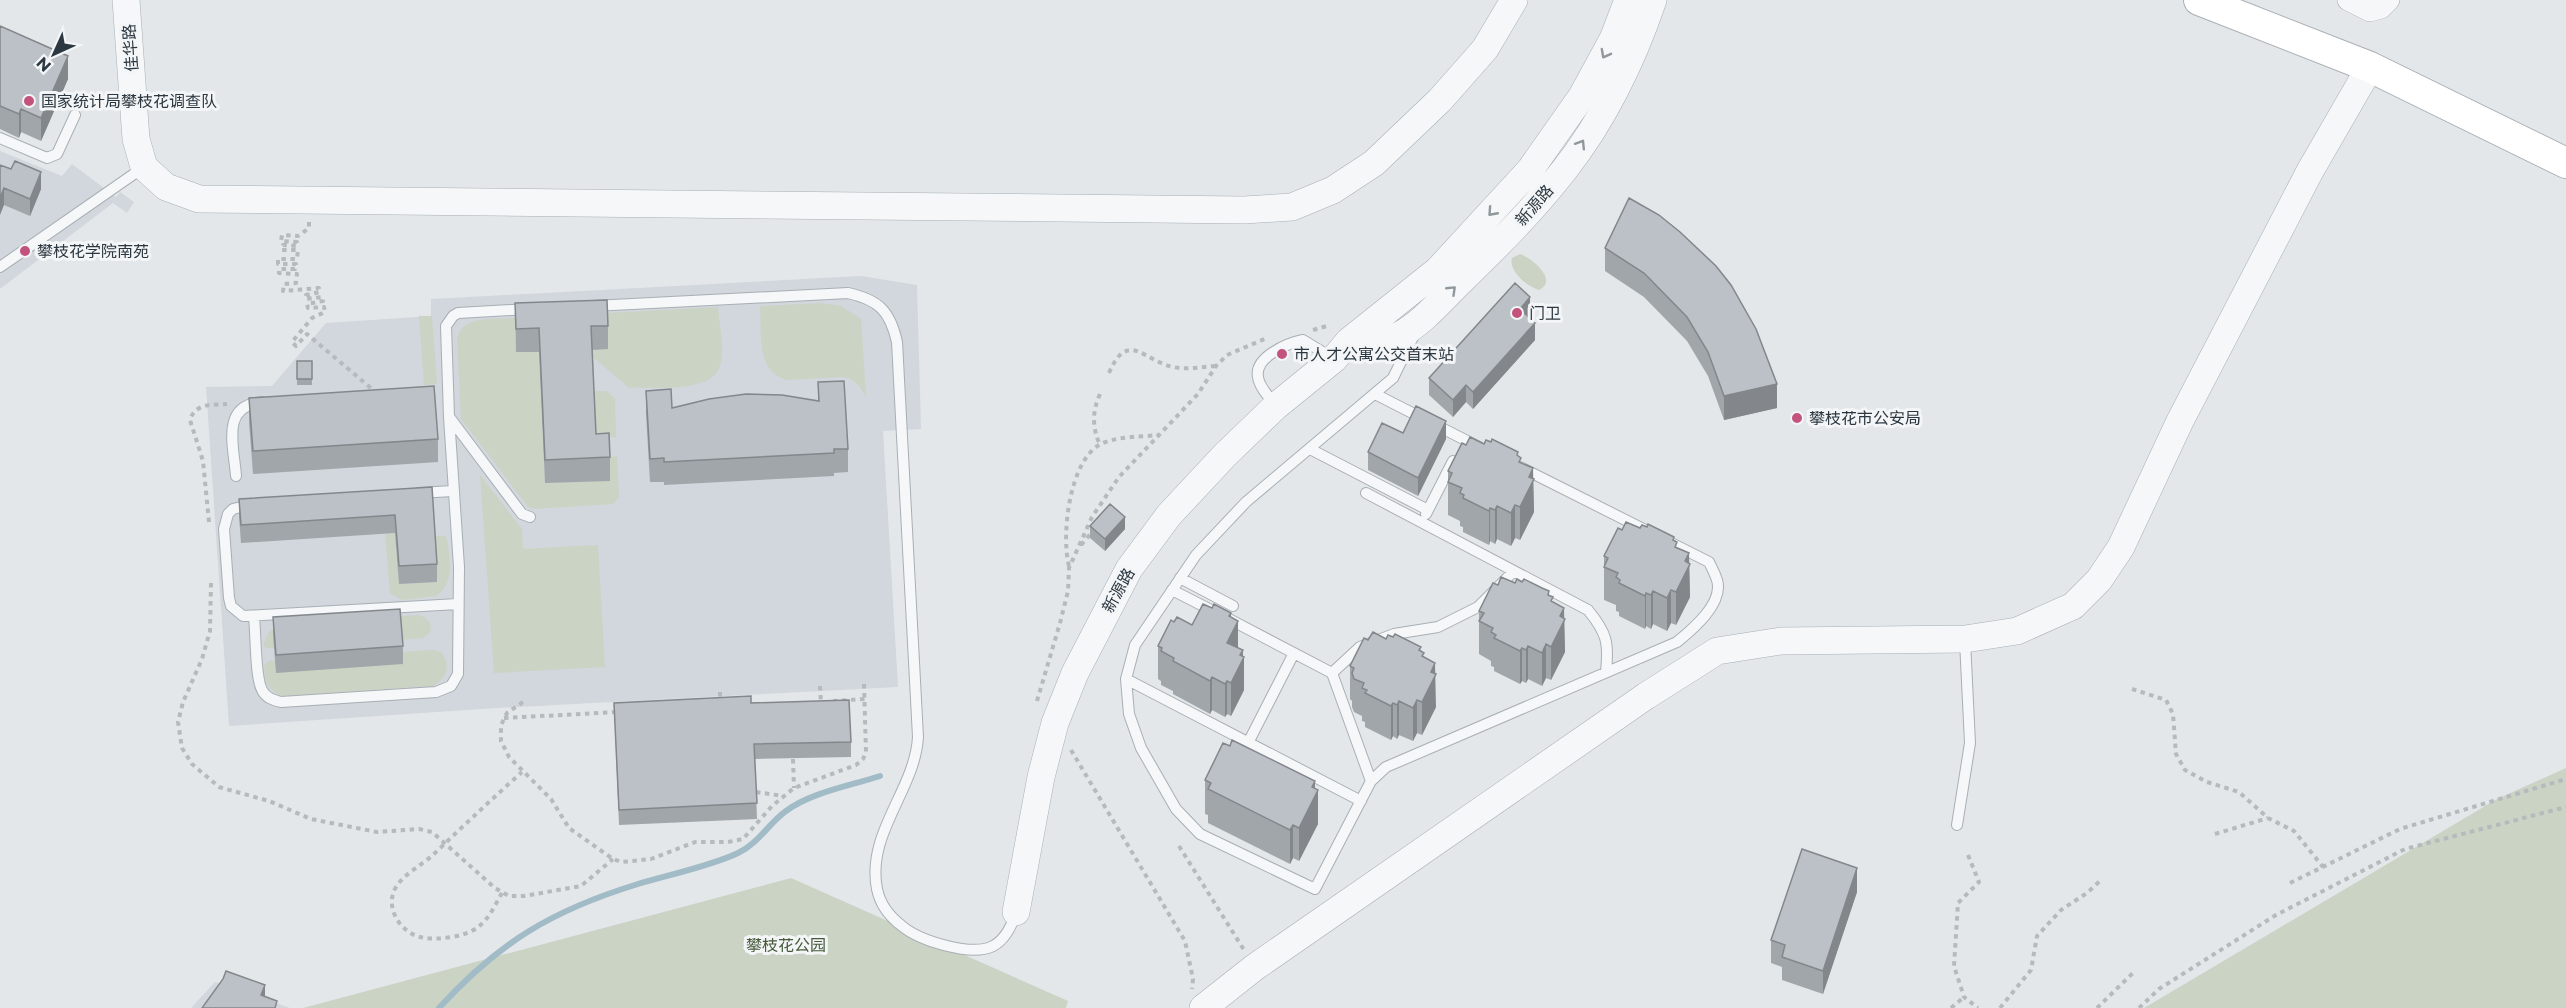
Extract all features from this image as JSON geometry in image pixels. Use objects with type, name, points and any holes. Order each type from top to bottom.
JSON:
[{"type":"main road","points":[[2199,0],[2370,67],[2566,163]]},
{"type":"street","name":"佳华路","points":[[126,0],[136,140],[144,167]]},
{"type":"street","points":[[144,167],[166,187],[199,199],[1244,210],[1292,207],[1333,190],[1374,163],[1440,100],[1485,49],[1514,0]]},
{"type":"street","name":"新源路","points":[[1016,912],[1041,777],[1055,723],[1075,673],[1129,569],[1169,515],[1225,455],[1276,406],[1438,270],[1530,170],[1582,96],[1613,39],[1628,0]]},
{"type":"street","name":"新源路","points":[[1341,350],[1397,338],[1422,319],[1505,238],[1566,168],[1613,94],[1643,31],[1653,0]]},
{"type":"street","points":[[2348,0],[2370,11],[2381,8],[2389,0]]},
{"type":"street","points":[[1197,1003],[1255,968],[1646,696],[1717,651],[1781,642],[1965,639],[2018,631],[2073,606],[2099,580],[2121,547],[2180,421],[2305,181],[2370,67]]},
{"type":"lane","points":[[0,138],[47,158],[57,154],[75,115]]},
{"type":"lane","points":[[0,267],[144,167]]},
{"type":"lane","points":[[576,307],[848,293],[876,303],[887,314],[897,342],[918,737],[913,768],[882,834],[877,854],[878,890],[883,904],[903,928],[916,935],[963,949],[984,949],[995,945],[1011,925],[1016,912]]},
{"type":"lane","points":[[255,617],[259,683],[262,690],[273,700],[436,692],[451,686],[458,674],[459,567],[449,417],[442,390],[445,332],[448,320],[458,313],[541,309]]},
{"type":"lane","points":[[1422,319],[1393,378],[1246,502],[1196,555],[1135,645],[1126,679],[1129,714],[1141,748],[1176,809],[1200,834],[1315,889],[1371,781],[1386,767],[1677,642],[1698,625],[1713,604],[1718,582],[1709,562],[1507,460]]},
{"type":"lane","points":[[1276,406],[1257,376],[1258,369],[1263,362],[1278,349],[1303,340],[1341,350]]},
{"type":"lane","points":[[1375,394],[1486,450]]},
{"type":"lane","points":[[236,476],[232,428],[236,413],[247,404],[278,401]]},
{"type":"lane","points":[[449,417],[522,513],[530,517]]},
{"type":"lane","points":[[1422,523],[1464,439]]},
{"type":"lane","points":[[1310,448],[1428,510]]},
{"type":"lane","points":[[407,494],[453,491]]},
{"type":"lane","points":[[1366,493],[1588,610],[1603,629],[1609,650],[1606,672]]},
{"type":"lane","points":[[269,503],[239,505],[228,514],[225,521],[229,598],[236,612],[243,616],[458,604]]},
{"type":"lane","points":[[1332,673],[1360,647],[1394,634],[1438,627],[1478,607],[1514,571]]},
{"type":"lane","points":[[1180,578],[1233,606]]},
{"type":"lane","points":[[1172,590],[1332,673],[1371,781]]},
{"type":"lane","points":[[1957,825],[1970,743],[1965,639]]},
{"type":"lane","points":[[1248,743],[1294,653]]},
{"type":"lane","points":[[1126,679],[1361,801]]},
{"type":"path","points":[[310,201],[309,228],[298,236],[282,235],[281,241],[297,242],[297,246],[283,245],[282,250],[298,250],[297,259],[278,259],[278,264],[296,264],[295,269],[279,268],[279,273],[297,274],[296,283],[284,284],[283,291],[319,288],[320,292],[306,295],[306,299],[322,297],[323,302],[307,304],[308,308],[324,307],[325,312],[312,318],[292,342],[296,346],[307,334],[372,388],[372,404]]},
{"type":"path","points":[[1109,373],[1116,359],[1129,350],[1137,350],[1173,368],[1216,366]]},
{"type":"path","points":[[1100,394],[1093,415],[1093,427],[1100,445]]},
{"type":"path","points":[[1069,568],[1065,553],[1072,494],[1085,461],[1100,445],[1136,437],[1159,435]]},
{"type":"path","points":[[1101,506],[1104,517]]},
{"type":"path","points":[[1078,548],[1093,531]]},
{"type":"path","points":[[523,702],[512,708],[504,718],[500,733],[501,741],[509,757],[551,799],[569,828],[613,859],[622,862],[651,859],[695,842],[728,842],[743,839],[783,796],[794,788],[856,765],[863,759],[866,752],[864,684]]},
{"type":"path","points":[[820,686],[820,709]]},
{"type":"path","points":[[2132,689],[2166,700],[2173,714],[2178,766],[2207,782],[2239,792],[2268,818],[2294,831],[2323,867]]},
{"type":"path","points":[[720,692],[720,707]]},
{"type":"path","points":[[809,702],[865,699]]},
{"type":"path","points":[[504,718],[629,712]]},
{"type":"path","points":[[1055,723],[1185,941],[1197,1003]]},
{"type":"path","points":[[793,759],[794,788]]},
{"type":"path","points":[[502,893],[487,919],[477,928],[465,933],[431,938],[414,935],[404,927],[395,917],[391,902],[396,887],[403,879],[522,772]]},
{"type":"path","points":[[2290,883],[2400,829],[2566,779]]},
{"type":"path","points":[[756,792],[783,796]]},
{"type":"path","points":[[2139,1008],[2159,989],[2276,915],[2405,849],[2566,807]]},
{"type":"path","points":[[2216,834],[2268,818]]},
{"type":"path","points":[[1179,846],[1255,968]]},
{"type":"path","points":[[1968,855],[1979,882],[1958,903],[1954,966],[1964,997],[1978,1008]]},
{"type":"path","points":[[2000,1008],[2031,970],[2037,936],[2061,910],[2087,893],[2102,879]]},
{"type":"path","points":[[2097,1008],[2134,971]]},
{"type":"path","points":[[1951,1008],[1964,997]]},
{"type":"shaded area","name":"攀枝花学院南苑","points":[[0,151],[62,176],[72,164],[116,197],[120,192],[134,202],[127,213],[113,203],[0,289]]},
{"type":"shaded area","points":[[861,276],[917,285],[921,429],[883,431],[898,687],[497,708],[229,726],[206,387],[272,386],[326,323],[431,316],[431,299]]},
{"type":"shaded area","points":[[215,982],[290,1008],[191,1008]]},
{"type":"green space","points":[[1520,254],[1537,265],[1545,275],[1544,286],[1539,290],[1524,282],[1513,268],[1512,258]]},
{"type":"green space","points":[[820,303],[841,306],[861,319],[866,398],[858,384],[848,378],[788,380],[777,376],[765,360],[762,350],[760,306]]},
{"type":"green space","points":[[718,307],[722,346],[721,361],[713,376],[704,382],[679,387],[629,388],[585,350],[606,313]]},
{"type":"green space","points":[[419,316],[432,316],[437,384],[424,385]]},
{"type":"green space","points":[[515,318],[516,352],[539,352],[545,483],[609,457],[617,456],[619,497],[613,504],[535,509],[528,507],[461,419],[457,340],[460,332],[472,322]]},
{"type":"green space","points":[[593,391],[606,391],[615,398],[616,437],[595,437]]},
{"type":"green space","points":[[480,475],[522,529],[523,549],[598,545],[605,667],[494,673]]},
{"type":"green space","points":[[395,533],[399,584],[437,582],[434,536],[445,536],[447,539],[450,562],[449,578],[442,591],[436,596],[402,600],[390,593],[385,534]]},
{"type":"green space","points":[[417,615],[425,617],[430,623],[431,631],[423,638],[401,640],[274,635],[274,648],[267,648],[263,645],[269,632],[281,624]]},
{"type":"green space","points":[[433,650],[441,652],[447,667],[444,676],[433,686],[283,696],[270,688],[265,676],[264,665],[269,661]]},
{"type":"green space","points":[[2566,768],[2566,1008],[2144,1008],[2497,799]]},
{"type":"green space","name":"攀枝花公园","points":[[791,878],[1068,1001],[1066,1008],[303,1008]]},
{"type":"building","name":"国家统计局攀枝花调查队","points":[[0,26],[68,56],[41,118],[21,109],[19,114],[0,106]]},
{"type":"building","points":[[15,161],[41,172],[30,199],[4,188],[0,198],[0,165],[11,169]]},
{"type":"building","points":[[1629,198],[1659,215],[1716,266],[1731,285],[1756,329],[1777,384],[1724,396],[1708,352],[1687,317],[1644,273],[1605,248]]},
{"type":"building","points":[[1515,283],[1530,297],[1520,309],[1535,323],[1473,392],[1466,385],[1453,400],[1429,378]]},
{"type":"building","points":[[607,300],[608,326],[591,326],[596,434],[609,433],[610,457],[545,460],[539,328],[516,329],[515,303]]},
{"type":"building","points":[[297,361],[312,361],[312,379],[297,379]]},
{"type":"building","points":[[844,381],[848,449],[834,449],[834,453],[664,462],[664,458],[650,459],[646,391],[671,389],[672,408],[709,399],[746,394],[782,395],[819,401],[818,382]]},
{"type":"building","points":[[434,386],[438,439],[253,451],[249,398]]},
{"type":"building","points":[[1416,406],[1446,421],[1418,478],[1368,452],[1382,423],[1403,433]]},
{"type":"building","points":[[1470,437],[1484,444],[1486,440],[1491,442],[1492,439],[1518,452],[1517,455],[1521,458],[1519,462],[1533,468],[1529,477],[1534,479],[1520,507],[1515,505],[1511,513],[1497,506],[1495,510],[1490,508],[1489,511],[1463,498],[1464,495],[1460,493],[1462,488],[1448,482],[1452,473],[1448,471],[1462,443],[1466,445]]},
{"type":"building","points":[[432,487],[437,564],[399,566],[395,515],[241,525],[239,499]]},
{"type":"building","points":[[1110,504],[1125,517],[1105,539],[1090,526]]},
{"type":"building","points":[[1626,522],[1640,528],[1642,525],[1647,527],[1648,524],[1674,537],[1673,540],[1677,542],[1675,547],[1689,553],[1685,561],[1690,564],[1676,592],[1671,590],[1667,598],[1653,591],[1651,595],[1646,593],[1645,596],[1619,583],[1620,580],[1616,577],[1618,573],[1604,567],[1608,558],[1604,556],[1618,528],[1622,530]]},
{"type":"building","points":[[1501,577],[1515,583],[1517,579],[1522,582],[1524,579],[1549,591],[1548,595],[1553,597],[1551,601],[1564,608],[1560,616],[1565,619],[1551,647],[1546,644],[1542,653],[1528,646],[1526,650],[1522,648],[1520,651],[1494,638],[1496,635],[1491,632],[1493,628],[1479,621],[1484,613],[1479,611],[1493,583],[1498,585]]},
{"type":"building","points":[[1203,604],[1212,608],[1214,604],[1231,613],[1229,616],[1238,621],[1227,643],[1243,650],[1240,655],[1244,657],[1231,683],[1227,681],[1225,684],[1212,677],[1210,681],[1173,661],[1174,658],[1161,651],[1162,648],[1158,646],[1171,620],[1174,622],[1177,617],[1192,625]]},
{"type":"building","points":[[400,609],[403,646],[276,655],[273,617]]},
{"type":"building","points":[[1373,632],[1386,639],[1388,635],[1393,637],[1395,634],[1421,647],[1419,650],[1424,653],[1422,656],[1435,663],[1431,672],[1436,674],[1422,702],[1417,700],[1413,708],[1399,701],[1397,705],[1393,703],[1391,706],[1365,693],[1367,690],[1362,688],[1364,683],[1354,679],[1352,673],[1354,668],[1350,666],[1364,638],[1368,640]]},
{"type":"building","points":[[751,696],[751,703],[849,700],[851,742],[754,744],[757,803],[619,810],[614,703]]},
{"type":"building","points":[[1232,740],[1315,781],[1312,787],[1318,790],[1299,828],[1293,825],[1290,830],[1208,789],[1211,783],[1205,780],[1223,743],[1230,746]]},
{"type":"building","points":[[1802,849],[1857,868],[1823,971],[1782,957],[1785,945],[1771,940]]},
{"type":"building","points":[[226,971],[265,985],[261,995],[277,1001],[275,1008],[202,1008],[223,979]]},
{"type":"waterway","points":[[439,1008],[483,964],[529,931],[554,917],[608,894],[727,858],[752,844],[780,816],[796,804],[819,794],[880,776]]},
{"type":"place","name":"国家统计局攀枝花调查队","points":[[29,101]]},
{"type":"place","name":"攀枝花学院南苑","points":[[25,251]]},
{"type":"place","name":"门卫","points":[[1517,313]]},
{"type":"place","name":"市人才公寓公交首末站","points":[[1282,354]]},
{"type":"place","name":"攀枝花市公安局","points":[[1797,418]]}]
